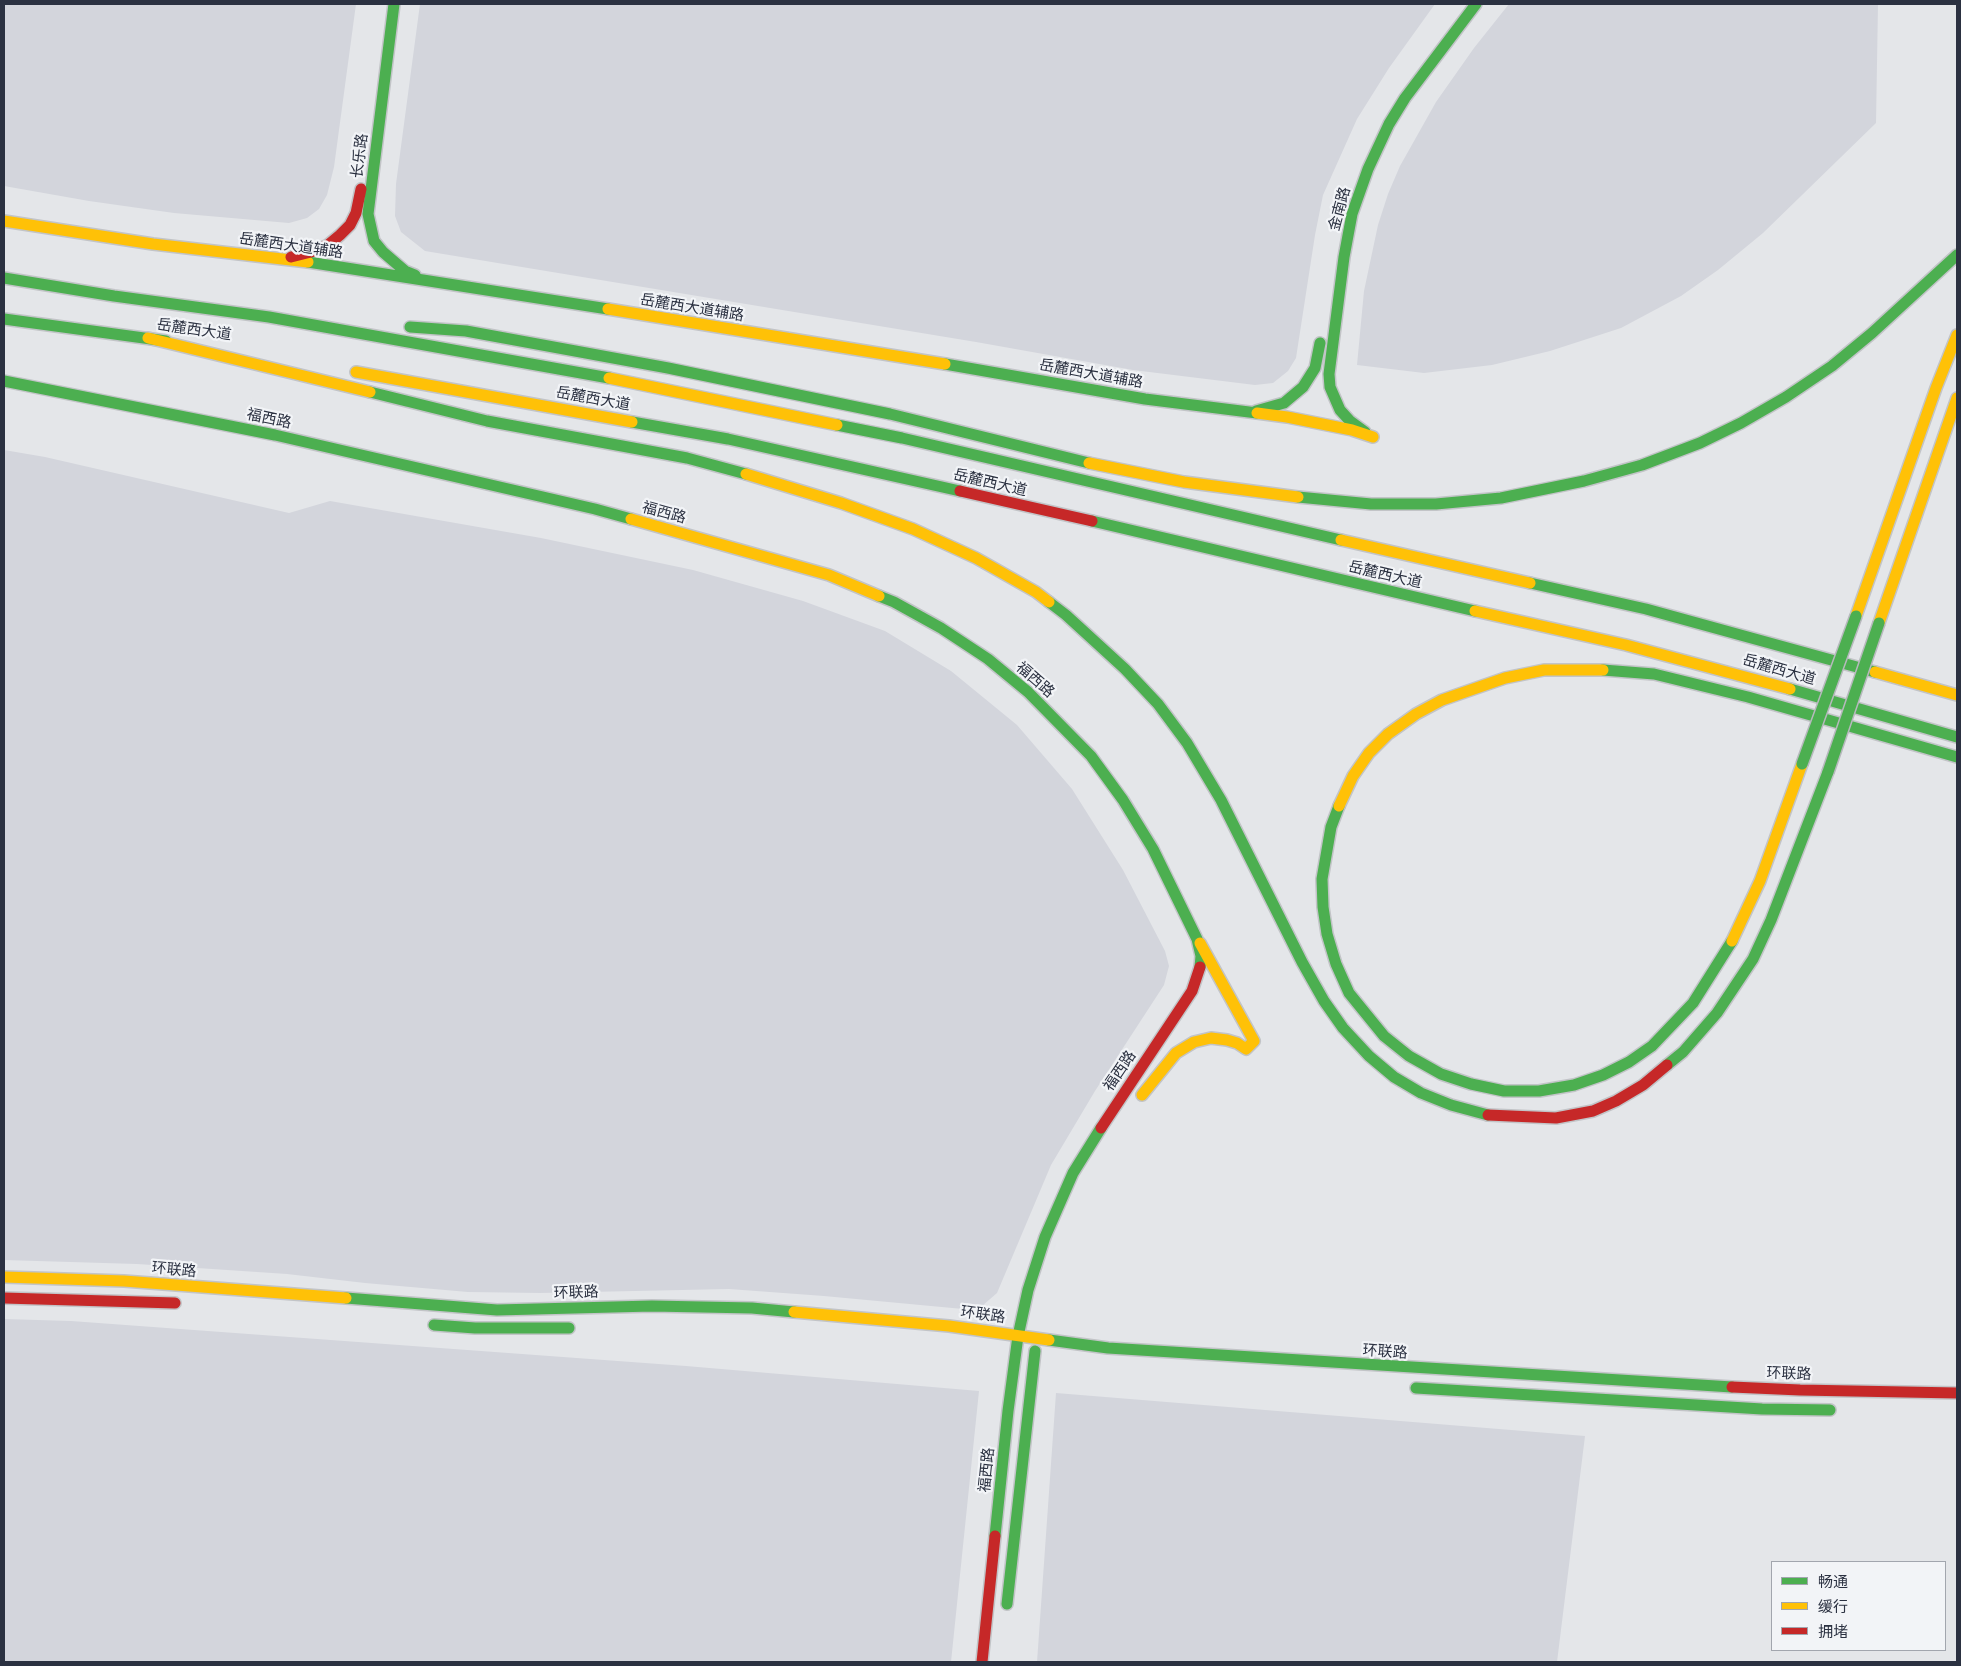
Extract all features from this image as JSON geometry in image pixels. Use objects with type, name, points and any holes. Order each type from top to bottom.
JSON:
[{"type":"main road","name":"长乐路","points":[[278,258],[302,255],[328,245],[350,225],[356,213],[384,4]]},
{"type":"main road","name":"长乐路","points":[[394,4],[368,214],[374,241],[383,252],[405,271],[430,282]]},
{"type":"main road","name":"金南路","points":[[1339,222],[1360,160],[1381,118],[1406,78],[1463,4]]},
{"type":"main road","name":"金南路","points":[[1373,437],[1350,421],[1340,410],[1330,387],[1329,374],[1332,345],[1352,214],[1368,170],[1405,98],[1476,4]]},
{"type":"main road","name":"岳麓西大道辅路","points":[[4,222],[153,244],[278,258],[848,347],[1145,398],[1321,424],[1373,437]]},
{"type":"main road","points":[[397,326],[466,331],[668,368],[890,414],[1100,466],[1184,482],[1302,498],[1371,504],[1436,504],[1501,498],[1584,481],[1642,465],[1700,443],[1741,423],[1786,397],[1832,366],[1872,333],[1957,255]]},
{"type":"main road","points":[[4,273],[29,283]]},
{"type":"main road","name":"岳麓西大道","points":[[4,278],[269,317],[632,382],[902,438],[1469,570],[1646,609],[1957,695]]},
{"type":"main road","points":[[269,317],[378,325]]},
{"type":"main road","name":"岳麓西大道","points":[[4,319],[279,358]]},
{"type":"main road","points":[[4,328],[41,324]]},
{"type":"main road","points":[[1247,412],[1277,406],[1303,387],[1315,368],[1321,330]]},
{"type":"main road","points":[[1957,335],[1936,388],[1856,616],[1802,764],[1775,845],[1760,881],[1732,940],[1693,1004],[1652,1046],[1629,1062],[1602,1075],[1574,1085],[1539,1091],[1504,1091],[1471,1084],[1441,1074],[1409,1056],[1384,1036],[1350,992],[1336,964],[1327,934],[1323,907],[1322,879],[1331,827],[1341,800],[1353,776],[1369,754],[1388,734],[1416,714],[1436,703],[1473,688],[1505,678],[1544,670],[1599,670],[1654,674],[1748,697],[1957,757]]},
{"type":"main road","points":[[148,338],[487,421],[687,458],[773,481],[841,502],[913,530],[976,558],[1036,592],[1066,615],[1125,669],[1158,704],[1187,742],[1221,800],[1302,962],[1324,1001],[1343,1028],[1369,1056],[1394,1077],[1421,1093],[1451,1105],[1488,1115],[1525,1118],[1556,1118],[1592,1111],[1616,1101],[1643,1085],[1683,1052],[1717,1013],[1753,959],[1771,920],[1828,772],[1957,398]]},
{"type":"main road","name":"岳麓西大道","points":[[344,370],[728,439],[1188,543],[1347,582],[1626,645],[1728,671],[1957,737]]},
{"type":"main road","name":"福西路","points":[[4,381],[275,435],[595,509],[829,575],[894,602],[941,628],[988,660],[1028,692],[1091,756],[1153,849],[1198,939],[1201,956],[1199,972],[1192,991],[1110,1113],[1073,1173],[1045,1237],[1028,1290],[1018,1336],[1011,1350],[1008,1411],[982,1662]]},
{"type":"main road","points":[[1133,1108],[1160,1071],[1176,1053],[1194,1042],[1211,1038],[1227,1040],[1237,1043],[1246,1049],[1254,1041],[1198,939]]},
{"type":"main road","name":"环联路","points":[[4,1277],[124,1281],[497,1310],[661,1306],[752,1308],[949,1326],[1018,1336],[1037,1334],[1108,1348],[1419,1369],[1800,1390],[1957,1393]]},
{"type":"main road","points":[[4,1298],[191,1304]]},
{"type":"main road","points":[[420,1324],[475,1328],[584,1327]]},
{"type":"main road","points":[[1006,1616],[1039,1354],[1037,1334]]},
{"type":"main road","points":[[1011,1350],[1039,1354]]},
{"type":"main road","points":[[1402,1387],[1762,1409],[1843,1410]]},
{"type":"shaded area","points":[[4,4],[356,4],[334,167],[327,195],[319,209],[307,218],[289,223],[174,213],[4,186]]},
{"type":"shaded area","points":[[420,4],[1435,4],[1389,68],[1357,119],[1323,195],[1296,358],[1288,371],[1273,383],[1255,385],[1133,370],[976,342],[425,251],[401,232],[395,216],[396,184]]},
{"type":"shaded area","points":[[1509,4],[1878,4],[1876,123],[1763,233],[1718,270],[1681,296],[1621,328],[1550,351],[1492,365],[1424,373],[1357,365],[1364,291],[1378,225],[1388,194],[1400,166],[1436,102],[1474,48]]},
{"type":"shaded area","points":[[4,450],[45,457],[289,513],[330,501],[541,538],[693,570],[803,601],[885,631],[951,671],[1017,725],[1072,789],[1123,870],[1165,951],[1169,966],[1164,985],[1095,1091],[1051,1165],[997,1293],[982,1306],[963,1309],[729,1289],[540,1293],[468,1292],[287,1274],[137,1264],[4,1260]]},
{"type":"shaded area","points":[[4,1319],[71,1321],[686,1366],[979,1391],[951,1662],[4,1662]]},
{"type":"shaded area","points":[[1056,1393],[1585,1436],[1557,1662],[1037,1662]]},
{"type":"traffic: fast","points":[[394,4],[368,214],[374,241],[383,252],[405,271],[415,275]]},
{"type":"traffic: fast","points":[[1365,432],[1350,421],[1340,410],[1330,387],[1329,374],[1344,257],[1352,214],[1368,169],[1389,124],[1405,98],[1476,4]]},
{"type":"traffic: fast","points":[[1298,497],[1371,504],[1436,504],[1501,498],[1584,481],[1642,465],[1700,443],[1741,423],[1786,397],[1832,366],[1872,333],[1957,255]]},
{"type":"traffic: fast","points":[[308,262],[608,309]]},
{"type":"traffic: fast","points":[[4,278],[114,296],[269,317],[609,378]]},
{"type":"traffic: fast","points":[[4,319],[166,341]]},
{"type":"traffic: fast","points":[[410,327],[466,331],[668,368],[890,414],[1089,463]]},
{"type":"traffic: fast","points":[[1256,411],[1284,403],[1303,387],[1315,368],[1320,343]]},
{"type":"traffic: fast","points":[[945,364],[1145,399],[1257,413]]},
{"type":"traffic: fast","points":[[4,381],[275,435],[631,519]]},
{"type":"traffic: fast","points":[[370,392],[487,421],[687,458],[746,474]]},
{"type":"traffic: fast","points":[[632,422],[728,439],[960,491]]},
{"type":"traffic: fast","points":[[837,425],[902,438],[1341,540]]},
{"type":"traffic: fast","points":[[1092,521],[1475,611]]},
{"type":"traffic: fast","points":[[1530,583],[1646,609],[1875,672]]},
{"type":"traffic: fast","points":[[879,596],[894,602],[941,628],[988,659],[1028,692],[1091,756],[1123,800],[1153,849],[1197,939],[1201,956],[1200,967]]},
{"type":"traffic: fast","points":[[1049,602],[1125,669],[1158,704],[1187,743],[1221,800],[1302,962],[1324,1001],[1343,1028],[1369,1056],[1394,1077],[1421,1093],[1451,1105],[1488,1115]]},
{"type":"traffic: fast","points":[[1802,764],[1856,616]]},
{"type":"traffic: fast","points":[[1828,772],[1879,623]]},
{"type":"traffic: fast","points":[[1603,670],[1654,674],[1748,697],[1957,757]]},
{"type":"traffic: fast","points":[[1790,689],[1957,737]]},
{"type":"traffic: fast","points":[[1667,1065],[1683,1052],[1717,1013],[1753,959],[1771,920],[1828,772]]},
{"type":"traffic: fast","points":[[1339,806],[1331,827],[1322,879],[1323,907],[1327,934],[1336,964],[1349,993],[1384,1036],[1409,1056],[1441,1074],[1471,1084],[1504,1091],[1539,1091],[1574,1085],[1603,1075],[1629,1062],[1652,1046],[1693,1003],[1732,941]]},
{"type":"traffic: fast","points":[[995,1536],[1018,1336],[1028,1290],[1045,1237],[1073,1173],[1101,1128]]},
{"type":"traffic: fast","points":[[346,1298],[497,1310],[652,1306],[752,1308],[794,1312]]},
{"type":"traffic: fast","points":[[434,1325],[475,1328],[569,1328]]},
{"type":"traffic: fast","points":[[1049,1340],[1108,1348],[1732,1387]]},
{"type":"traffic: fast","points":[[1007,1604],[1035,1351]]},
{"type":"traffic: fast","points":[[1416,1388],[1762,1409],[1830,1410]]},
{"type":"traffic: slow","points":[[4,221],[153,244],[308,262]]},
{"type":"traffic: slow","points":[[608,309],[945,364]]},
{"type":"traffic: slow","points":[[1856,616],[1936,388],[1957,335]]},
{"type":"traffic: slow","points":[[148,338],[370,392]]},
{"type":"traffic: slow","points":[[356,372],[632,422]]},
{"type":"traffic: slow","points":[[609,378],[837,425]]},
{"type":"traffic: slow","points":[[1879,623],[1957,398]]},
{"type":"traffic: slow","points":[[1257,413],[1352,430],[1373,437]]},
{"type":"traffic: slow","points":[[1089,463],[1184,482],[1298,497]]},
{"type":"traffic: slow","points":[[746,474],[841,503],[913,529],[976,558],[1036,592],[1049,602]]},
{"type":"traffic: slow","points":[[631,519],[829,575],[879,596]]},
{"type":"traffic: slow","points":[[1341,540],[1530,583]]},
{"type":"traffic: slow","points":[[1475,611],[1626,645],[1790,689]]},
{"type":"traffic: slow","points":[[1339,806],[1353,776],[1369,753],[1388,734],[1416,714],[1442,700],[1505,678],[1544,670],[1603,670]]},
{"type":"traffic: slow","points":[[1875,672],[1957,695]]},
{"type":"traffic: slow","points":[[1732,941],[1760,881],[1802,764]]},
{"type":"traffic: slow","points":[[1142,1095],[1176,1053],[1194,1042],[1211,1038],[1227,1040],[1237,1043],[1246,1049],[1254,1041],[1200,943]]},
{"type":"traffic: slow","points":[[4,1277],[124,1281],[346,1298]]},
{"type":"traffic: slow","points":[[794,1312],[949,1326],[1049,1340]]},
{"type":"traffic: jam","points":[[291,257],[315,251],[328,245],[340,235],[350,225],[356,213],[361,189]]},
{"type":"traffic: jam","points":[[960,491],[1092,521]]},
{"type":"traffic: jam","points":[[1101,1128],[1192,991],[1200,967]]},
{"type":"traffic: jam","points":[[1488,1115],[1556,1118],[1593,1111],[1616,1101],[1643,1085],[1667,1065]]},
{"type":"traffic: jam","points":[[4,1298],[175,1303]]},
{"type":"traffic: jam","points":[[1732,1387],[1957,1393]]},
{"type":"traffic: jam","points":[[982,1662],[995,1536]]}]
